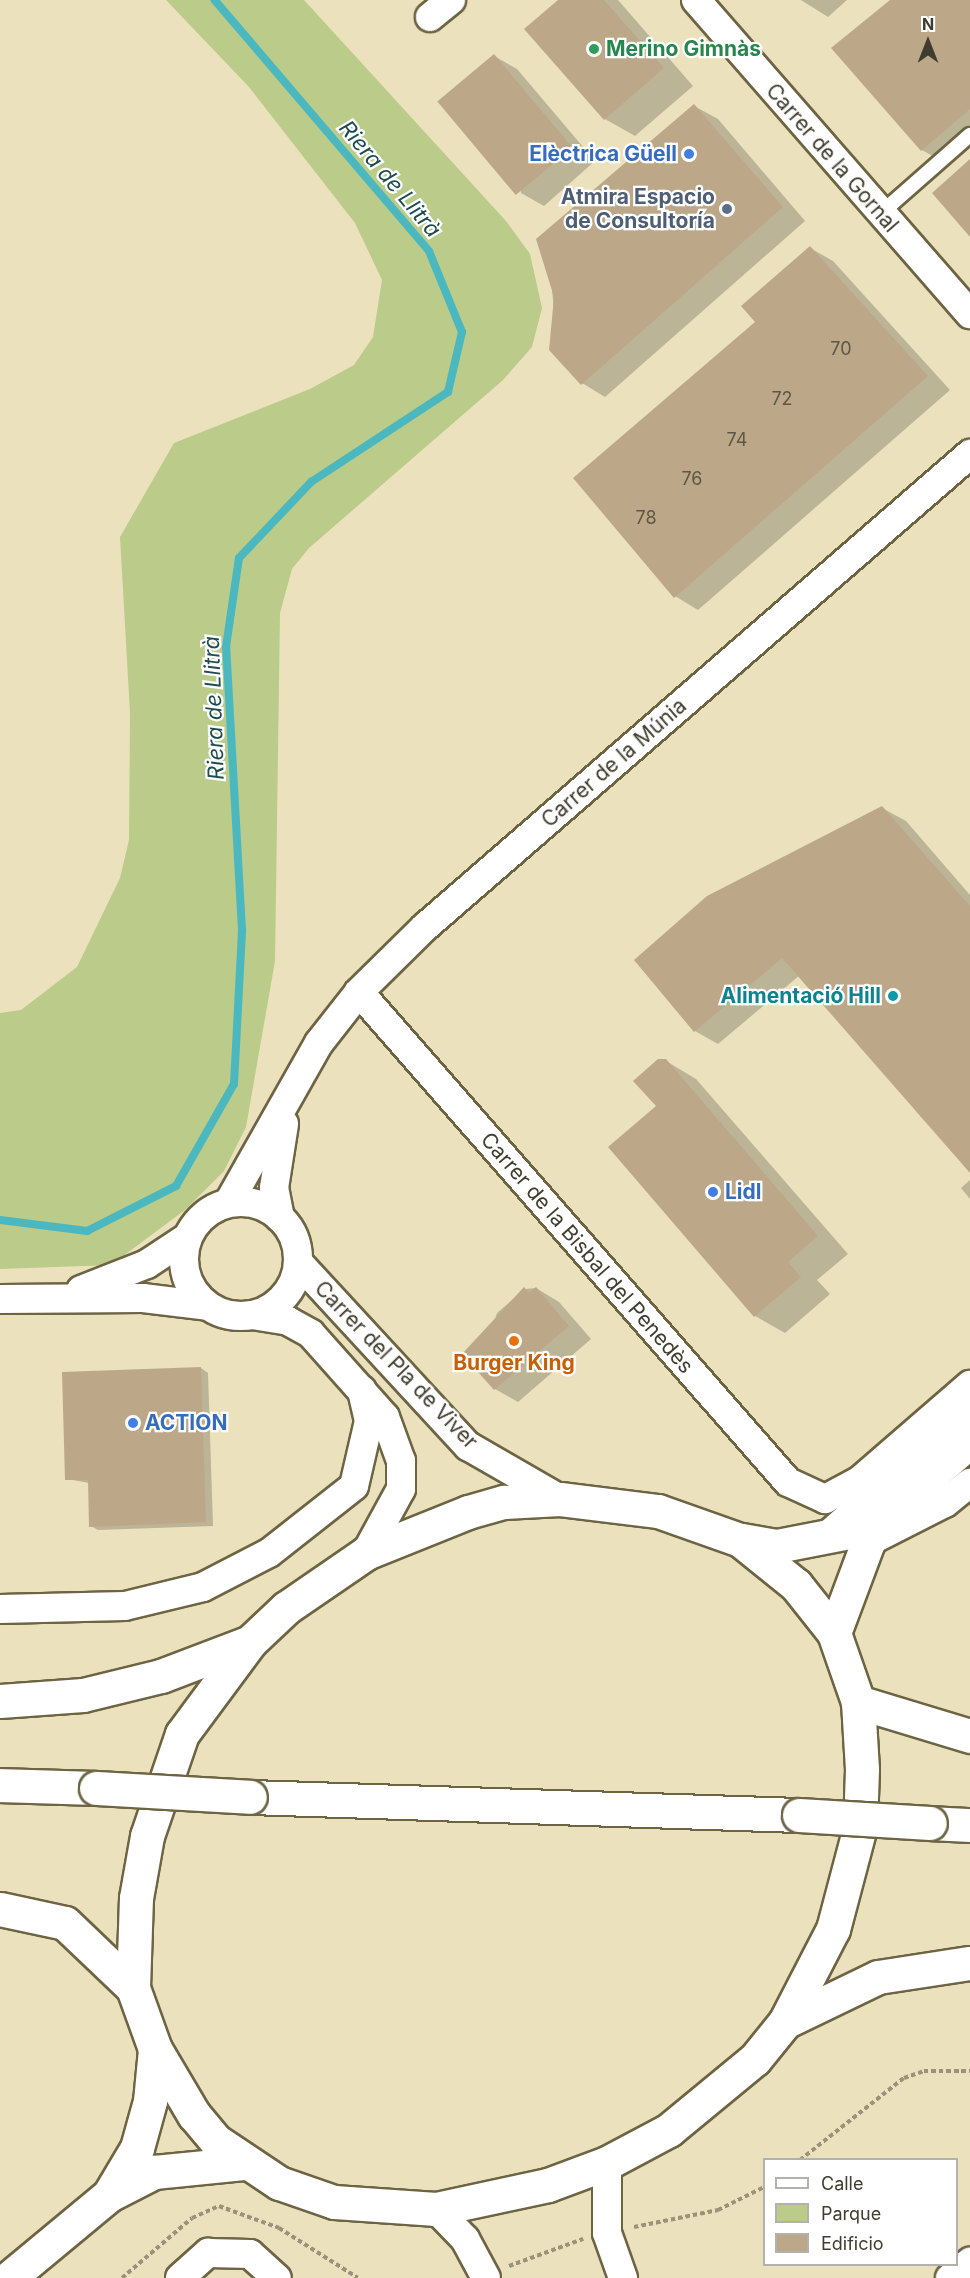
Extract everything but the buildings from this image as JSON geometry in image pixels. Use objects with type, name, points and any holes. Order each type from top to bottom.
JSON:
[{"type":"main road","points":[[740,1540],[796,1585],[834,1633],[858,1702],[860,1827],[848,1880],[818,1965],[785,2022],[722,2089],[669,2130],[607,2163],[548,2185],[436,2209],[334,2202],[244,2163],[194,2115],[155,2049],[133,1988],[136,1898],[160,1794],[182,1734],[250,1642],[286,1608],[366,1553],[468,1512],[504,1502],[560,1499],[666,1513],[740,1540],[777,1546],[821,1541],[859,1530],[891,1510],[970,1441]]},
{"type":"main road","points":[[834,1633],[868,1542],[891,1510]]},
{"type":"main road","points":[[0,1701],[83,1695],[161,1676],[250,1642]]},
{"type":"main road","points":[[858,1702],[970,1736]]},
{"type":"main road","points":[[0,1785],[250,1797],[799,1815],[970,1825]]},
{"type":"main road","points":[[0,1909],[66,1923],[133,1988]]},
{"type":"main road","points":[[785,2022],[878,1977],[970,1963]]},
{"type":"main road","points":[[109,2195],[137,2148],[150,2101],[155,2049]]},
{"type":"main road","points":[[9,2278],[109,2195],[154,2172],[244,2163]]},
{"type":"street","name":"Carrer de la Gornal","points":[[696,0],[880,214],[970,314]]},
{"type":"street","name":"Carrer de la Múnia","points":[[229,1202],[290,1099],[319,1043],[359,992],[425,927],[970,454]]},
{"type":"street","name":"Carrer de la Bisbal del Penedès","points":[[359,992],[788,1482],[825,1499],[859,1480],[970,1385]]},
{"type":"street","name":"Carrer de la Múnia","points":[[280,1218],[274,1188],[290,1099]]},
{"type":"street","points":[[0,1299],[143,1298],[208,1306],[231,1315],[252,1315],[273,1306],[289,1290],[298,1262],[297,1246],[280,1218],[253,1202],[229,1202],[193,1226],[188,1237],[183,1269],[192,1290],[208,1306]]},
{"type":"street","points":[[51,1297],[99,1286],[188,1237]]},
{"type":"street","name":"Carrer del Pla de Viver","points":[[298,1262],[468,1446],[560,1499]]},
{"type":"street","name":"Carrer del Pla de Viver","points":[[252,1315],[288,1321],[311,1334],[385,1417],[401,1461],[401,1489],[366,1553]]},
{"type":"street","points":[[0,1609],[125,1606],[203,1587],[269,1553],[354,1486],[369,1421],[362,1390]]},
{"type":"street","points":[[821,1541],[970,1409]]},
{"type":"street","points":[[868,1542],[945,1503],[970,1483]]},
{"type":"street","points":[[607,2163],[608,2233],[623,2278]]},
{"type":"street","points":[[436,2209],[465,2239],[486,2278]]},
{"type":"street","points":[[180,2278],[208,2253],[250,2254],[277,2278]]},
{"type":"street","points":[[950,2278],[970,2262]]},
{"type":"lane","points":[[880,214],[970,135]]},
{"type":"path","points":[[803,2158],[904,2078],[924,2071],[970,2071]]},
{"type":"green space","points":[[166,0],[304,0],[506,221],[530,254],[542,308],[532,347],[503,380],[309,548],[292,569],[280,613],[275,961],[246,1127],[224,1171],[185,1210],[111,1265],[0,1269],[0,1013],[21,1010],[77,967],[120,878],[129,840],[130,713],[120,537],[174,443],[310,389],[354,365],[373,337],[382,280],[355,223],[249,87]]},
{"type":"waterway","name":"Riera de Llitrà","points":[[0,1220],[87,1231],[176,1186],[234,1084],[242,930],[226,647],[239,558],[311,482],[448,392],[462,332],[429,251],[215,0]]},
{"type":"place","name":"Merino Gimnàs","points":[[594,49]]},
{"type":"place","name":"Elèctrica Güell","points":[[689,154]]},
{"type":"place","name":"Atmira Espacio de Consultoría","points":[[727,209]]},
{"type":"place","name":"Alimentació Hill","points":[[893,996]]},
{"type":"place","name":"Lidl","points":[[713,1192]]},
{"type":"place","name":"Burger King","points":[[514,1341]]},
{"type":"place","name":"ACTION","points":[[133,1423]]}]
